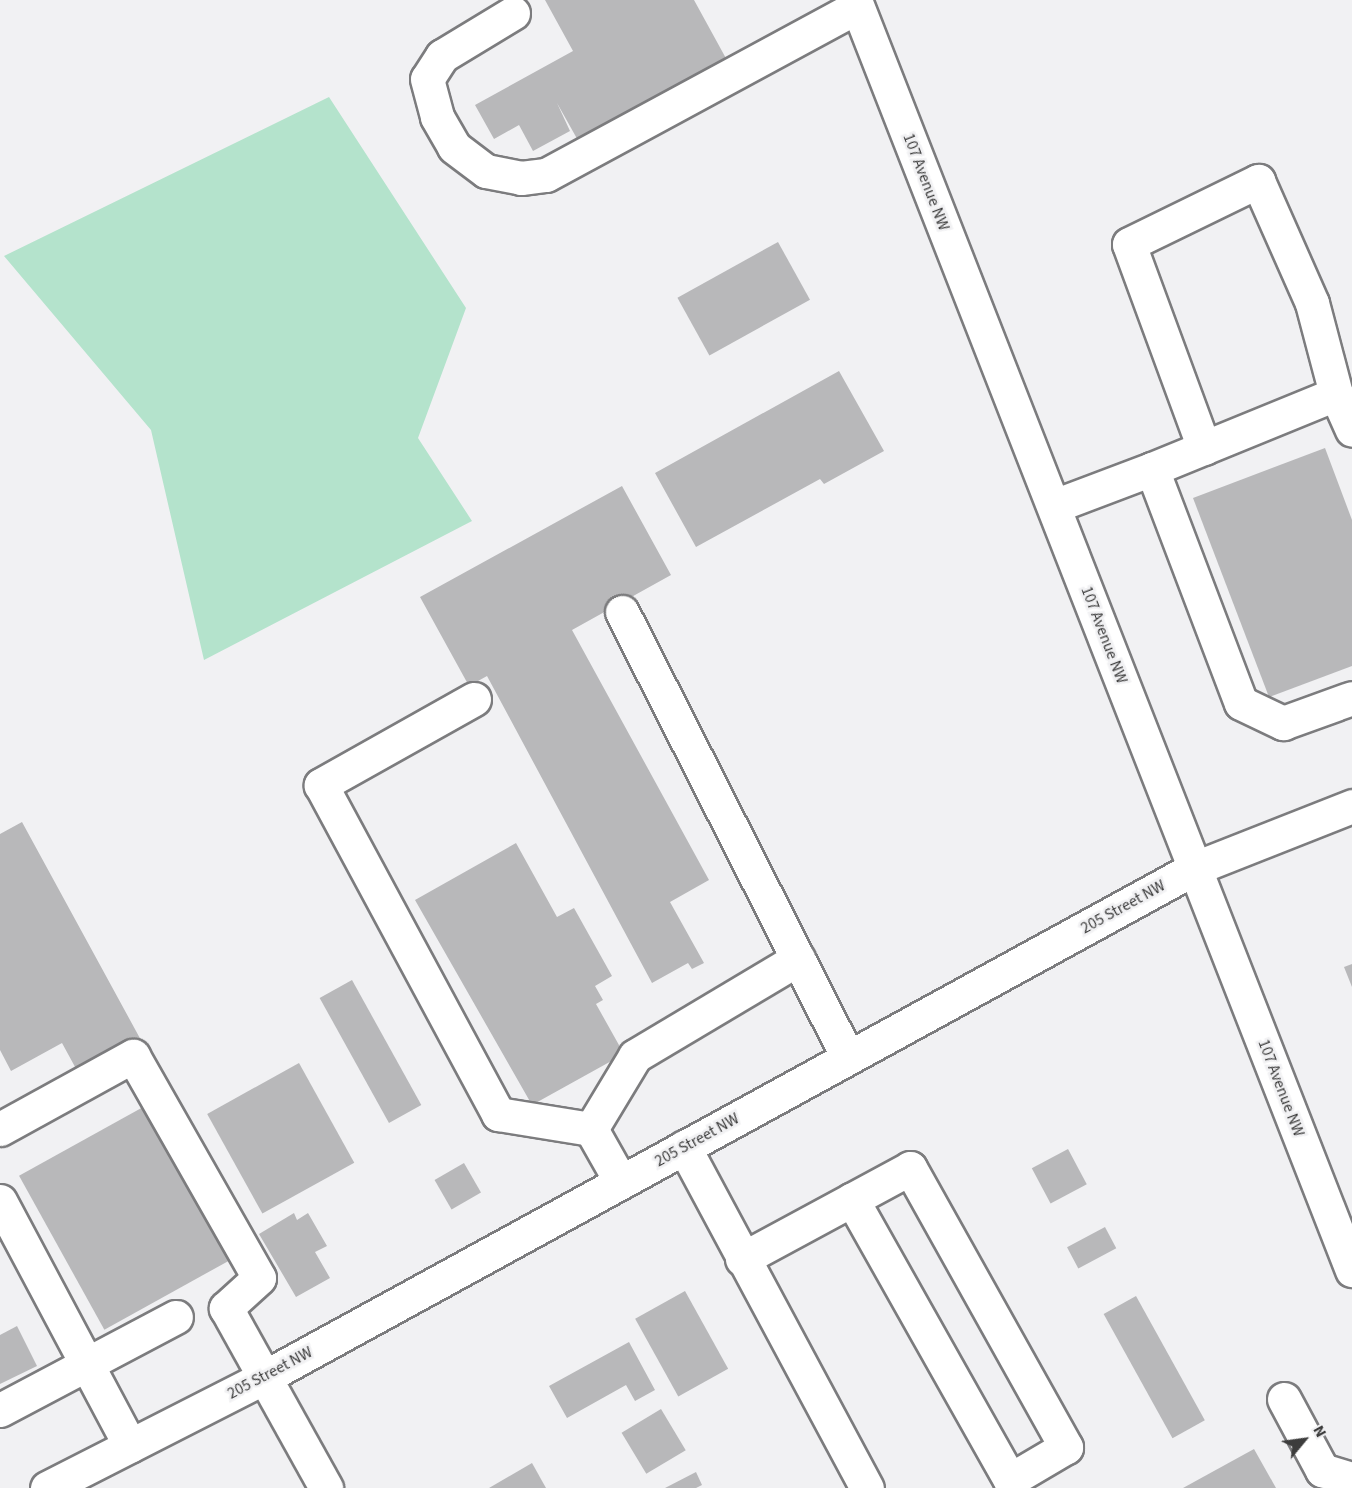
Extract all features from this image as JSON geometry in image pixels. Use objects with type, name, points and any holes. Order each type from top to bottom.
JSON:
[{"type":"street","points":[[513,14],[442,56],[427,79],[437,117],[454,147],[486,171],[521,178],[546,175],[856,3]]},
{"type":"street","name":"107 Avenue NW","points":[[856,3],[1352,1270]]},
{"type":"street","points":[[1204,448],[1129,244],[1258,181],[1312,303],[1336,394],[1352,430]]},
{"type":"street","points":[[1054,506],[1336,394]]},
{"type":"street","points":[[1152,469],[1241,703],[1283,723],[1352,698]]},
{"type":"street","points":[[622,612],[848,1058]]},
{"type":"street","points":[[474,699],[321,785],[498,1114],[591,1129]]},
{"type":"street","name":"205 Street NW","points":[[47,1488],[263,1378],[1195,868],[1352,806]]},
{"type":"street","points":[[591,1129],[635,1056],[798,959]]},
{"type":"street","points":[[0,1129],[133,1056],[259,1278],[226,1308],[326,1488]]},
{"type":"street","points":[[591,1129],[621,1182]]},
{"type":"street","points":[[684,1147],[742,1259],[867,1488]]},
{"type":"street","points":[[742,1259],[910,1168],[1066,1447],[1010,1480],[852,1200]]},
{"type":"street","points":[[0,1201],[130,1446]]},
{"type":"street","points":[[0,1410],[176,1317]]},
{"type":"street","points":[[1284,1400],[1322,1470],[1352,1479]]},
{"type":"green space","points":[[329,97],[466,308],[418,438],[472,521],[204,660],[151,430],[4,256]]},
{"type":"building","points":[[545,0],[694,0],[728,62],[580,144],[557,103],[570,131],[533,151],[519,125],[494,139],[475,105],[573,51]]},
{"type":"building","points":[[778,242],[810,300],[709,355],[677,298]]},
{"type":"building","points":[[839,371],[884,451],[824,484],[820,479],[696,547],[655,473]]},
{"type":"building","points":[[1325,448],[1352,520],[1352,666],[1269,697],[1193,498]]},
{"type":"building","points":[[622,486],[671,575],[572,630],[709,880],[670,902],[704,963],[692,969],[688,963],[652,983],[487,676],[469,686],[420,597]]},
{"type":"building","points":[[22,822],[142,1042],[80,1076],[62,1043],[11,1071],[0,1050],[0,834]]},
{"type":"building","points":[[516,843],[557,917],[574,908],[612,976],[595,986],[603,1000],[596,1004],[624,1054],[532,1105],[415,900]]},
{"type":"building","points":[[1352,964],[1352,987],[1344,967]]},
{"type":"building","points":[[352,980],[421,1105],[389,1123],[320,998]]},
{"type":"building","points":[[299,1063],[354,1163],[262,1214],[207,1114]]},
{"type":"building","points":[[145,1106],[230,1260],[104,1330],[19,1176]]},
{"type":"building","points":[[1068,1149],[1087,1184],[1051,1204],[1032,1168]]},
{"type":"building","points":[[464,1163],[481,1192],[452,1209],[435,1180]]},
{"type":"building","points":[[294,1213],[297,1220],[308,1213],[327,1246],[315,1252],[330,1278],[296,1297],[259,1234]]},
{"type":"building","points":[[1105,1227],[1116,1248],[1078,1268],[1067,1247]]},
{"type":"building","points":[[685,1291],[728,1369],[678,1396],[635,1319]]},
{"type":"building","points":[[1136,1296],[1205,1420],[1172,1438],[1104,1314]]},
{"type":"building","points":[[17,1326],[37,1366],[0,1384],[0,1335]]},
{"type":"building","points":[[629,1342],[655,1390],[635,1401],[626,1385],[567,1418],[549,1386]]},
{"type":"building","points":[[661,1409],[686,1450],[646,1474],[622,1433]]},
{"type":"building","points":[[1254,1449],[1276,1488],[1183,1488]]},
{"type":"building","points":[[532,1463],[546,1488],[489,1488]]},
{"type":"building","points":[[696,1472],[702,1485],[696,1488],[665,1488]]}]
